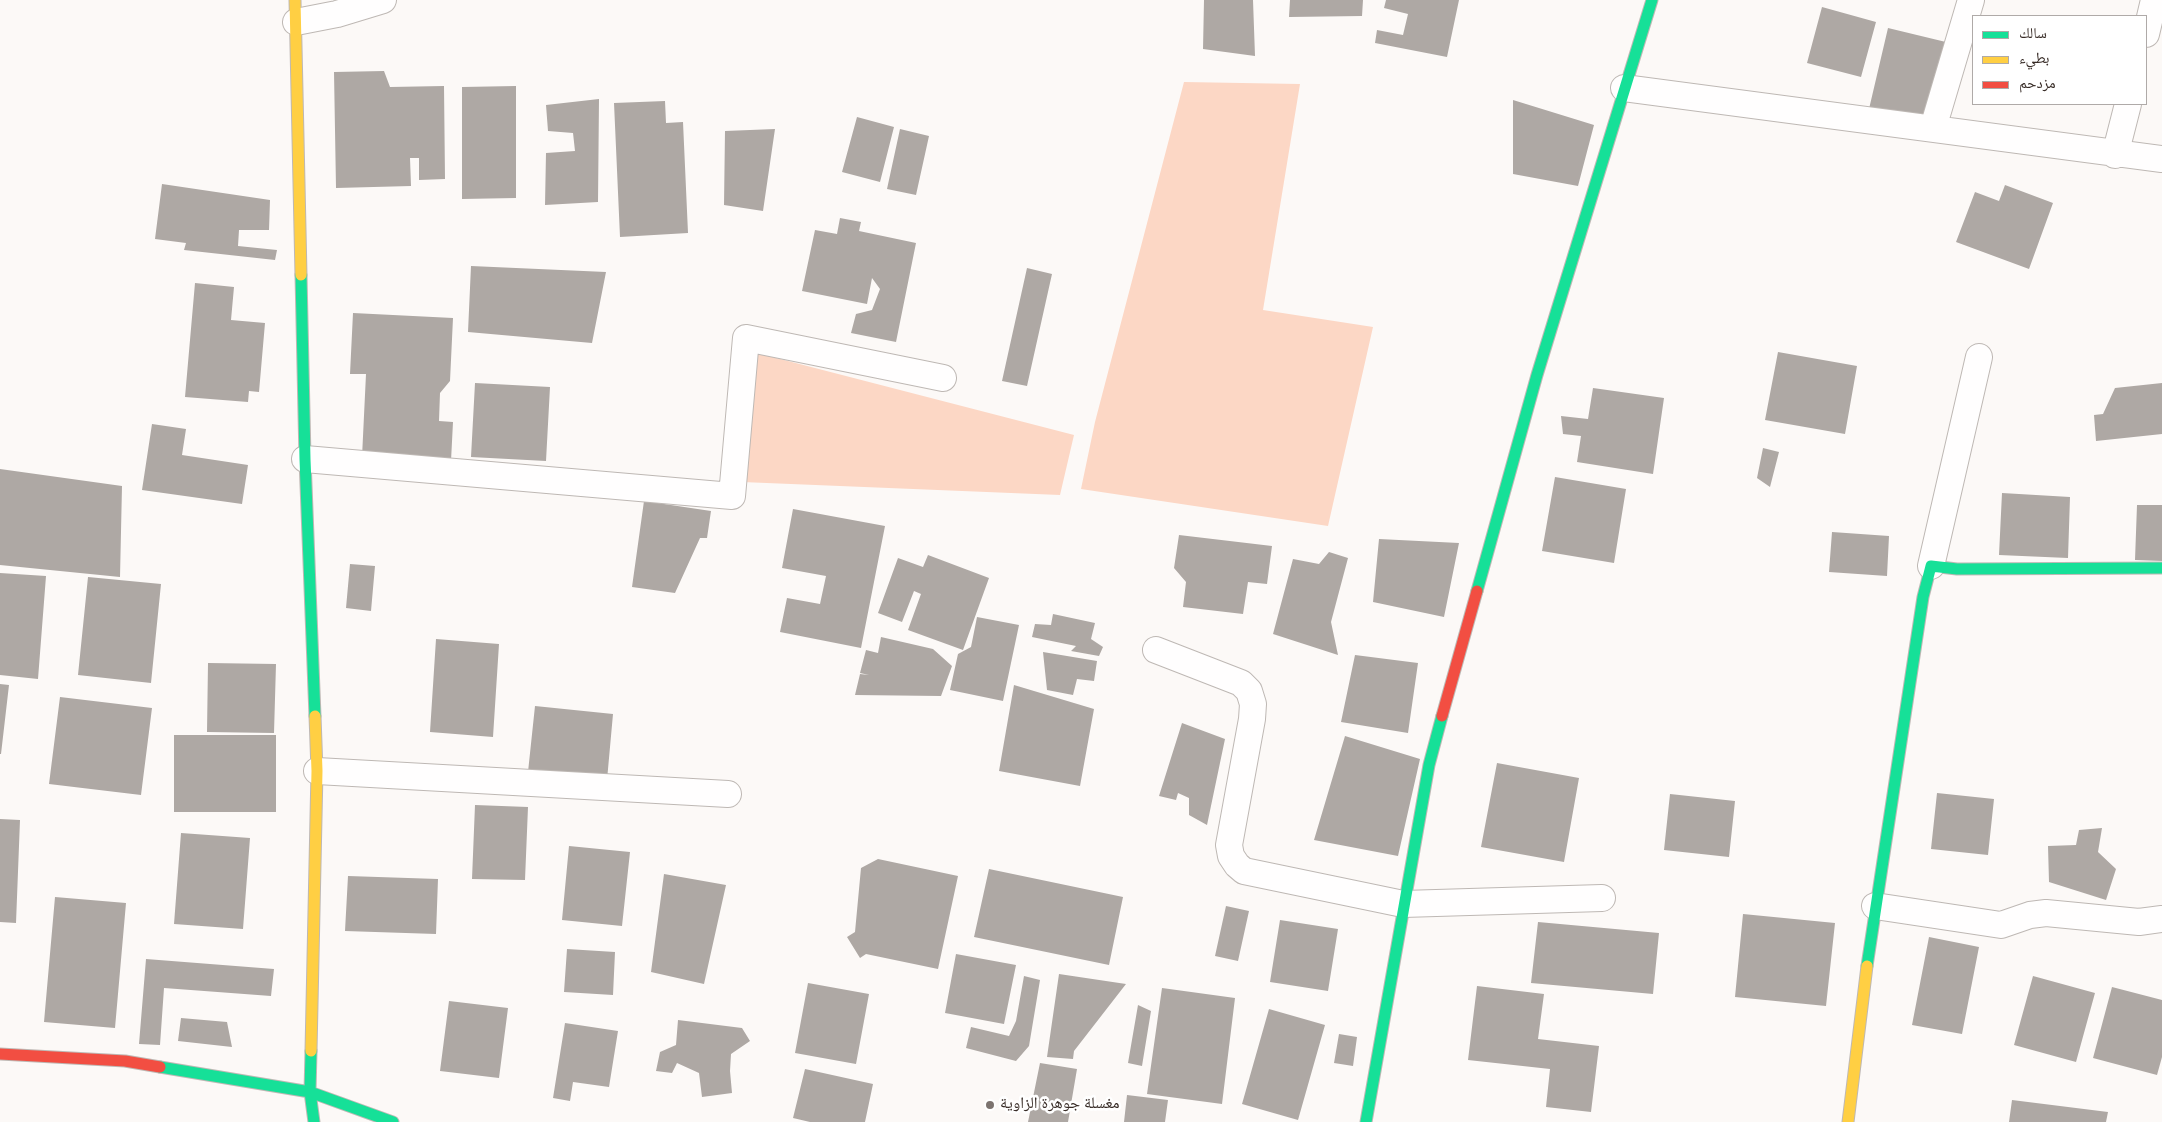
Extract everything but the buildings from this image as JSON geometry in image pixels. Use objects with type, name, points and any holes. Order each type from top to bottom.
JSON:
[{"type":"street","points":[[314,1122],[310,1092],[317,771],[305,459],[296,11],[337,14],[383,0]]},
{"type":"street","points":[[1366,1122],[1402,904],[1429,765],[1537,375],[1652,0]]},
{"type":"street","points":[[1933,128],[1971,0]]},
{"type":"street","points":[[2147,30],[2154,0]]},
{"type":"street","points":[[1624,88],[2162,159]]},
{"type":"street","points":[[2115,154],[2128,105]]},
{"type":"street","points":[[305,459],[732,496],[746,338],[943,378]]},
{"type":"street","points":[[1848,1122],[1875,906],[1923,597],[1979,357]]},
{"type":"street","points":[[1931,566],[1957,569],[2162,568]]},
{"type":"street","points":[[1156,650],[1241,683],[1249,691],[1253,704],[1229,844],[1231,856],[1236,865],[1244,871],[1402,904],[1602,898]]},
{"type":"street","points":[[317,771],[728,794]]},
{"type":"street","points":[[1875,906],[2001,925],[2030,915],[2046,912],[2139,922],[2162,919]]},
{"type":"street","points":[[0,1054],[125,1060],[310,1092],[393,1122]]},
{"type":"shaded area","points":[[1184,82],[1300,84],[1263,310],[1373,327],[1328,526],[1081,489],[1095,422]]},
{"type":"shaded area","points":[[757,353],[1074,435],[1060,495],[742,482]]},
{"type":"traffic: fast","points":[[1477,591],[1537,375],[1652,0]]},
{"type":"traffic: fast","points":[[301,275],[305,459],[315,716]]},
{"type":"traffic: fast","points":[[1867,966],[1923,597],[1931,566],[1957,569],[2162,568]]},
{"type":"traffic: fast","points":[[1366,1122],[1429,765],[1442,716]]},
{"type":"traffic: fast","points":[[311,1051],[310,1092],[314,1122]]},
{"type":"traffic: fast","points":[[160,1067],[310,1092],[393,1122]]},
{"type":"traffic: slow","points":[[295,0],[301,275]]},
{"type":"traffic: slow","points":[[311,1051],[317,771],[315,716]]},
{"type":"traffic: slow","points":[[1848,1122],[1867,966]]},
{"type":"traffic: jam","points":[[1442,716],[1477,591]]},
{"type":"traffic: jam","points":[[0,1054],[125,1061],[160,1067]]},
{"type":"place","name":"مغسلة جوهرة الزاوية","points":[[990,1105]]}]
